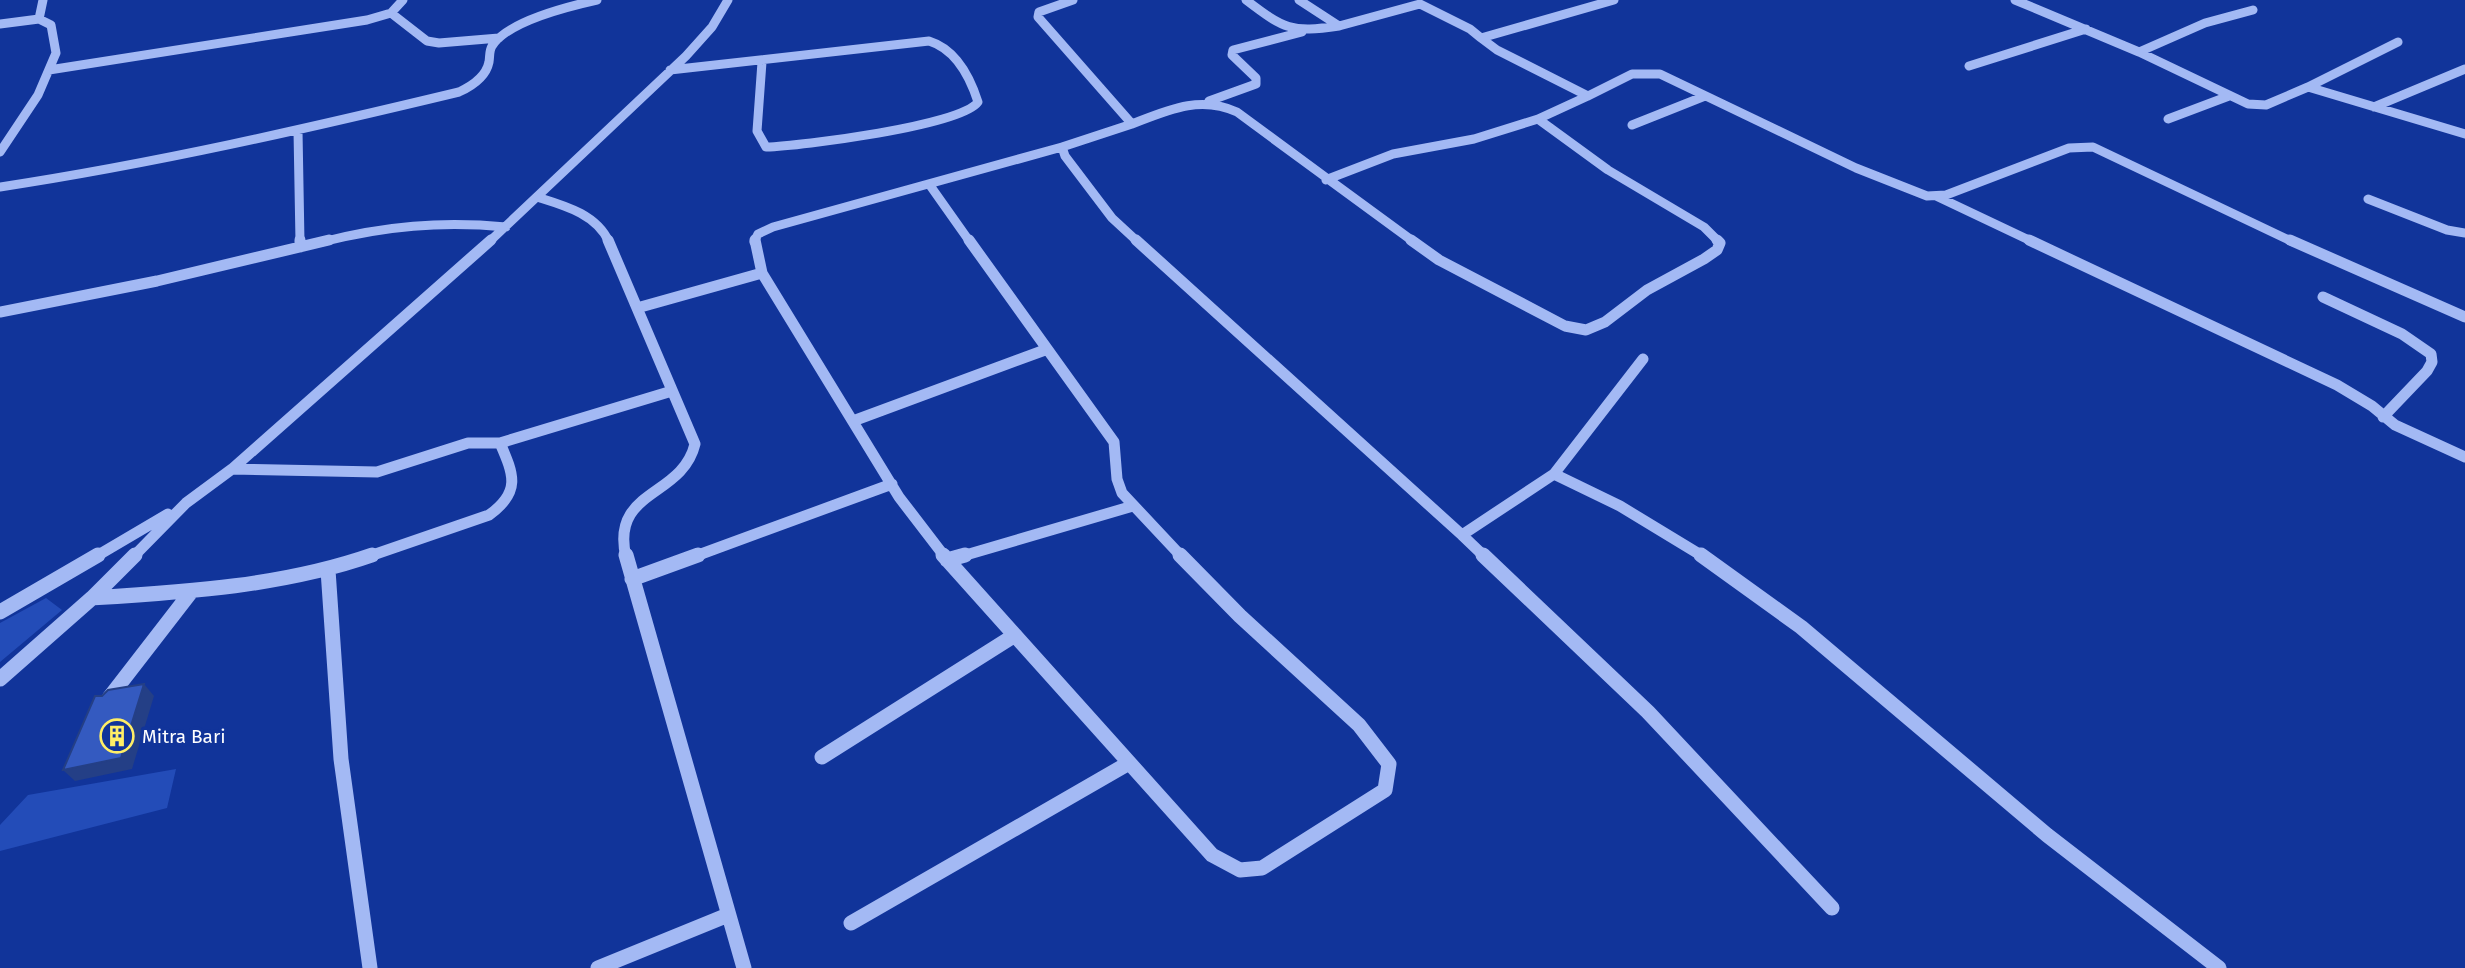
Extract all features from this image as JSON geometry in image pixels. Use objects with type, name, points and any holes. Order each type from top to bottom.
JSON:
[{"type":"street","points":[[39,19],[43,0]]},
{"type":"street","points":[[49,71],[337,26],[391,13],[403,0]]},
{"type":"street","points":[[0,187],[131,167],[298,131],[459,92],[480,78],[489,64],[491,47],[499,38],[534,20],[597,0]]},
{"type":"street","points":[[0,612],[186,503],[232,469],[540,198],[711,27],[728,0]]},
{"type":"street","points":[[1069,0],[1039,12],[1038,17],[1132,124]]},
{"type":"street","points":[[1246,0],[1286,29],[1302,32]]},
{"type":"street","points":[[1299,0],[1339,26]]},
{"type":"street","points":[[929,184],[1045,350],[1114,442],[1118,489],[1240,616],[1359,725],[1389,764],[1385,790],[1271,865],[1252,872],[1234,871],[1212,855],[947,559],[892,484],[762,273],[754,242],[758,234],[929,184],[1062,147],[1178,107],[1209,101],[1256,85],[1256,78],[1232,55],[1233,50],[1302,32],[1339,26],[1433,0]]},
{"type":"street","points":[[1481,38],[1614,0]]},
{"type":"street","points":[[2015,0],[2139,52],[2248,104],[2266,105],[2398,42]]},
{"type":"street","points":[[1420,4],[1470,29],[1497,50],[1588,96]]},
{"type":"street","points":[[2139,52],[2205,23],[2253,10]]},
{"type":"street","points":[[391,13],[427,41],[439,43],[499,38]]},
{"type":"street","points":[[0,24],[39,19],[51,25],[56,53],[38,95],[0,152]]},
{"type":"street","points":[[1969,66],[2086,29]]},
{"type":"street","points":[[670,70],[762,62],[789,56],[929,41],[938,42],[974,91],[978,102],[973,109],[936,121],[800,146],[766,147],[757,131],[762,62]]},
{"type":"street","points":[[2374,107],[2465,69]]},
{"type":"street","points":[[1326,180],[1393,154],[1474,139],[1538,119],[1642,71],[1660,74],[1856,167],[1916,193],[1935,196],[2337,385],[2372,405],[2383,417],[2465,457]]},
{"type":"street","points":[[2308,87],[2465,134]]},
{"type":"street","points":[[1632,125],[1705,96]]},
{"type":"street","points":[[2168,119],[2229,96]]},
{"type":"street","points":[[1209,101],[1223,104],[1237,112],[1438,260],[1565,326],[1586,331],[1717,250],[1720,243],[1716,236],[1608,170],[1538,119]]},
{"type":"street","points":[[298,131],[300,247]]},
{"type":"street","points":[[1062,147],[1112,218],[1462,535],[1648,712],[1832,908]]},
{"type":"street","points":[[1935,196],[2069,148],[2093,147],[2305,247],[2465,317]]},
{"type":"street","points":[[540,198],[597,222],[607,237],[695,444],[694,459],[681,474],[637,506],[624,524],[625,552],[744,968]]},
{"type":"street","points":[[2368,199],[2447,230],[2465,233]]},
{"type":"street","points":[[0,312],[157,281],[300,247],[409,225],[453,222],[506,227]]},
{"type":"street","points":[[637,308],[762,273]]},
{"type":"street","points":[[2323,297],[2402,334],[2431,354],[2432,362],[2427,371],[2383,417]]},
{"type":"street","points":[[853,421],[1045,350]]},
{"type":"street","points":[[1462,535],[1554,474],[1643,359]]},
{"type":"street","points":[[232,469],[377,472],[403,467],[456,445],[481,439],[500,443],[672,391]]},
{"type":"street","points":[[92,597],[191,592],[328,570],[402,547],[489,515],[502,507],[512,490],[513,471],[500,443]]},
{"type":"street","points":[[1554,474],[1591,489],[1776,606],[2025,818],[2219,968]]},
{"type":"street","points":[[632,579],[892,484]]},
{"type":"street","points":[[0,679],[92,597],[186,503]]},
{"type":"street","points":[[947,559],[1133,506]]},
{"type":"street","points":[[328,570],[336,651],[341,759],[370,968]]},
{"type":"street","points":[[109,698],[191,592]]},
{"type":"street","points":[[822,757],[1015,635]]},
{"type":"street","points":[[851,923],[1129,763]]},
{"type":"street","points":[[598,968],[728,915]]},
{"type":"shaded area","points":[[46,598],[62,610],[0,662],[0,623]]},
{"type":"shaded area","points":[[176,769],[167,808],[0,851],[0,825],[28,795]]},
{"type":"building","points":[[144,684],[121,758],[63,770],[95,696],[102,696],[108,690]]},
{"type":"place","name":"Mitra Bari","points":[[117,736]]}]
